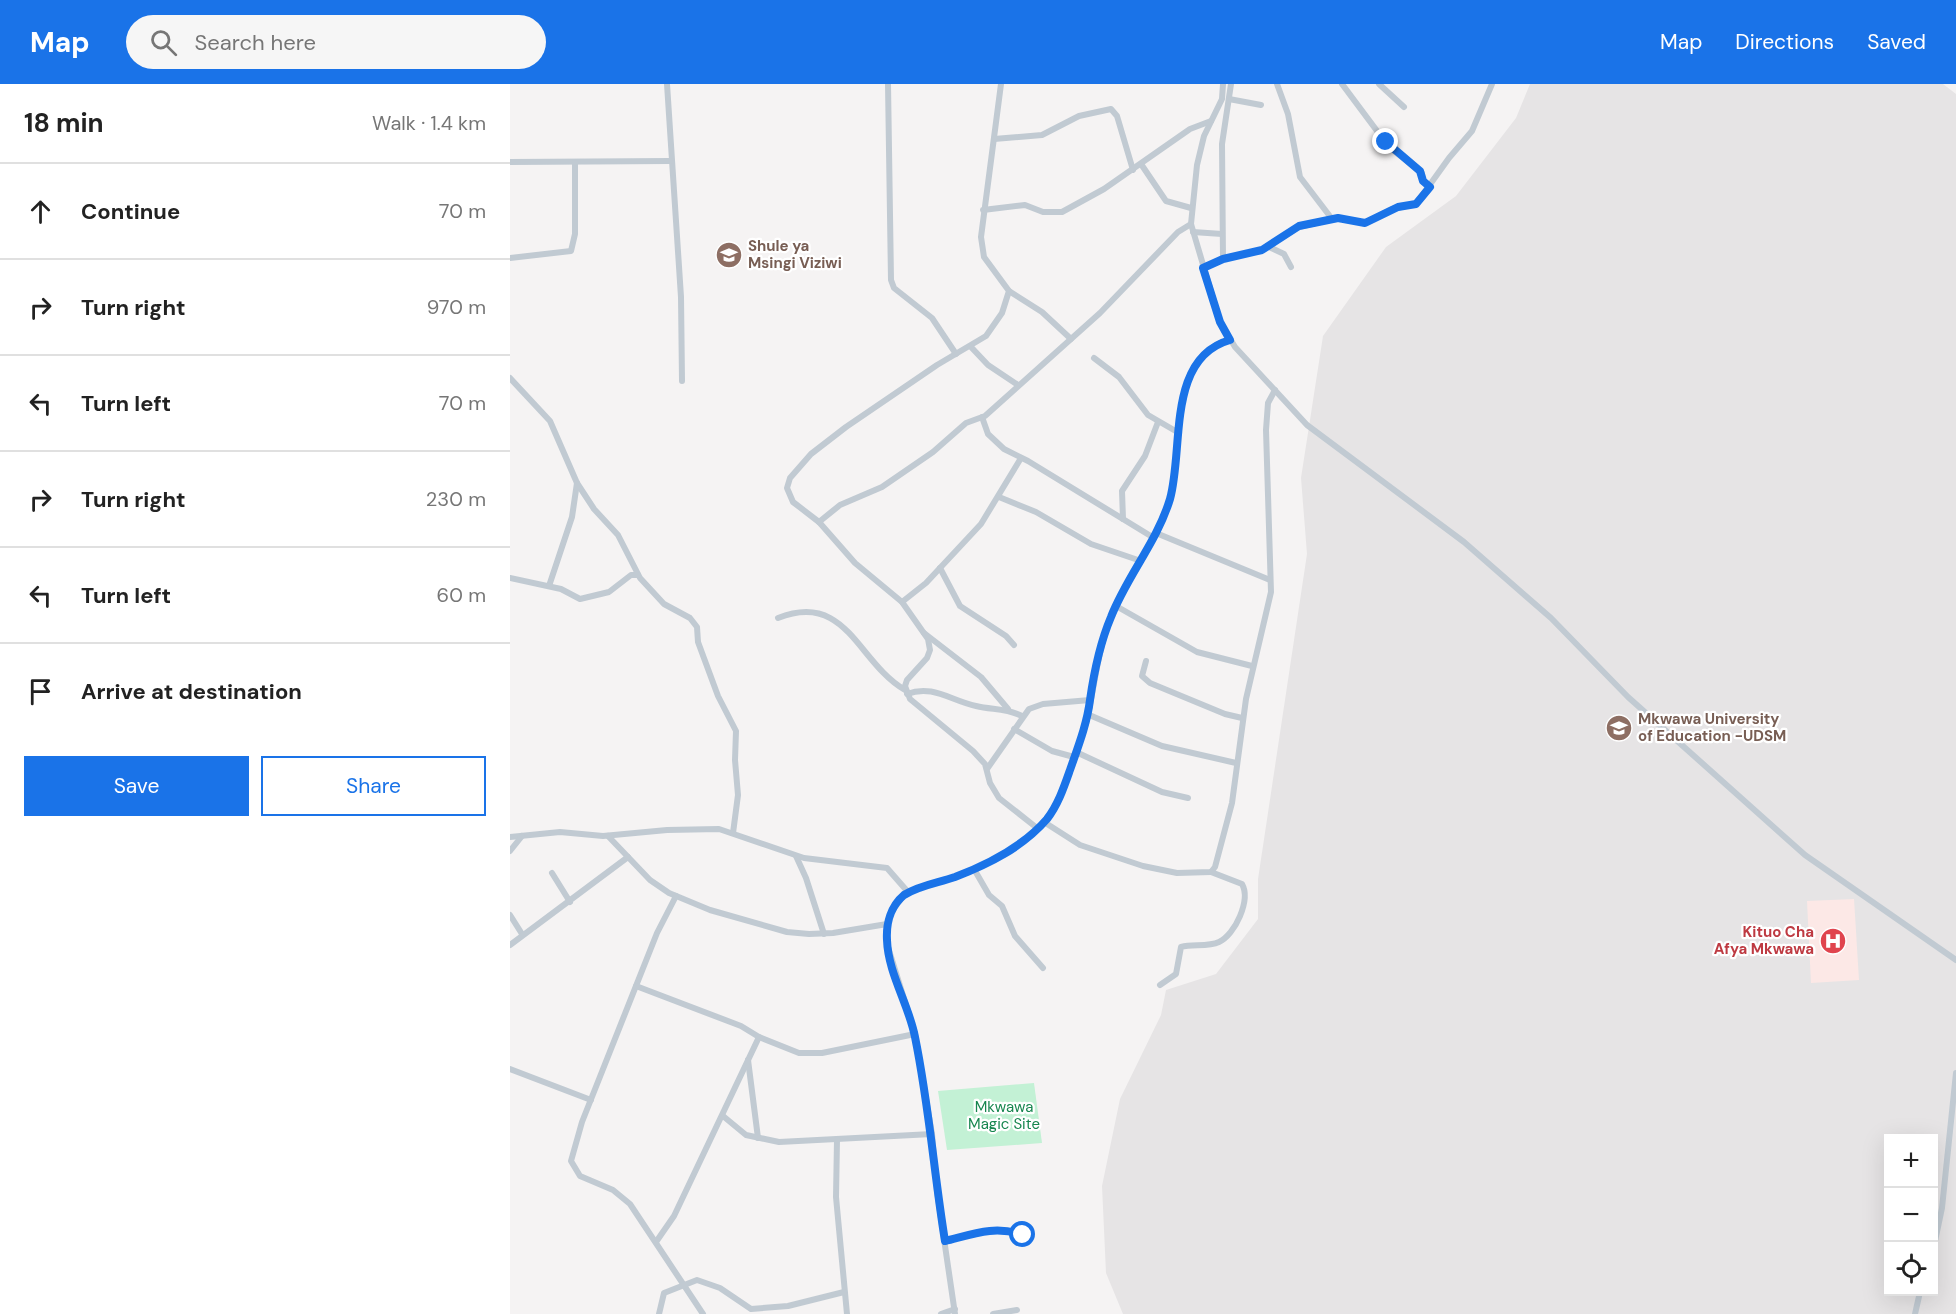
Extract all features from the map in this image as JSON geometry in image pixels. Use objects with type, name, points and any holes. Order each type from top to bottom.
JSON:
[{"type":"street","points":[[667,84],[670,161],[681,297],[682,381]]},
{"type":"street","points":[[888,84],[891,280],[894,288],[932,318],[956,354]]},
{"type":"street","points":[[1000,84],[983,210],[982,251],[1009,291],[1042,312],[1071,339]]},
{"type":"street","points":[[1223,84],[1220,106],[1211,121],[1197,165],[1191,224],[1220,322],[1230,340],[1275,390],[1329,444],[1441,523],[1551,618],[1628,697],[1804,855],[1956,960]]},
{"type":"street","points":[[1223,259],[1222,144],[1232,84]]},
{"type":"street","points":[[1277,84],[1288,114],[1300,177],[1332,219]]},
{"type":"street","points":[[1342,84],[1386,142],[1420,171],[1423,181],[1430,187]]},
{"type":"street","points":[[1379,84],[1404,107]]},
{"type":"street","points":[[1203,268],[1223,259],[1262,250],[1299,226],[1332,219],[1365,223],[1398,207],[1416,204],[1449,158],[1473,131],[1492,84]]},
{"type":"street","points":[[1229,99],[1261,105]]},
{"type":"street","points":[[994,139],[1042,135],[1079,116],[1111,109],[1117,116],[1133,170]]},
{"type":"street","points":[[983,210],[1025,205],[1043,212],[1062,212],[1104,189],[1183,133],[1211,121]]},
{"type":"street","points":[[510,162],[670,161]]},
{"type":"street","points":[[510,258],[571,251],[575,234],[575,163]]},
{"type":"street","points":[[1141,164],[1166,201],[1191,208]]},
{"type":"street","points":[[819,522],[840,505],[882,487],[933,452],[958,428],[982,417],[1100,313],[1178,232],[1191,224]]},
{"type":"street","points":[[1193,232],[1222,234]]},
{"type":"street","points":[[1267,246],[1284,254],[1291,267]]},
{"type":"street","points":[[1008,709],[981,677],[924,632],[902,602],[855,563],[819,522],[799,508],[789,495],[790,478],[812,454],[846,427],[956,354],[971,347],[993,327],[1007,303],[1009,291]]},
{"type":"street","points":[[941,1314],[955,1312],[932,1134],[915,1034],[888,952],[887,924],[896,904],[908,892],[994,860],[1044,822],[1059,799],[1087,714],[1099,653],[1116,606],[1155,535],[1174,484],[1182,396],[1197,363],[1212,346],[1230,340]]},
{"type":"street","points":[[971,347],[988,365],[1018,385]]},
{"type":"street","points":[[1094,358],[1119,377],[1140,407],[1158,422],[1179,433]]},
{"type":"street","points":[[510,378],[550,421],[577,483],[594,509],[618,535],[638,575],[664,604],[694,622],[698,642],[718,696],[734,724],[738,795],[733,833]]},
{"type":"street","points":[[1211,872],[1221,853],[1232,803],[1242,718],[1252,666],[1267,615],[1270,580],[1266,430],[1268,403],[1275,390]]},
{"type":"street","points":[[982,417],[994,441],[1123,519],[1155,535],[1270,580]]},
{"type":"street","points":[[1123,519],[1122,491],[1145,456],[1158,422]]},
{"type":"street","points":[[902,602],[918,591],[981,524],[1021,458]]},
{"type":"street","points":[[549,586],[572,517],[577,483]]},
{"type":"street","points":[[999,497],[1036,512],[1091,544],[1141,561]]},
{"type":"street","points":[[940,568],[960,606],[1006,636],[1014,645]]},
{"type":"street","points":[[510,578],[561,589],[574,598],[586,598],[609,592],[631,575],[638,575]]},
{"type":"street","points":[[1116,606],[1197,652],[1252,666]]},
{"type":"street","points":[[778,618],[813,611],[831,618],[919,706],[974,751],[987,769],[990,783],[999,798],[1037,828]]},
{"type":"street","points":[[906,692],[907,680],[927,658],[930,651],[924,632]]},
{"type":"street","points":[[1146,661],[1142,676],[1149,683],[1225,714],[1242,718]]},
{"type":"street","points":[[906,692],[932,691],[976,706],[1008,709],[1022,716]]},
{"type":"street","points":[[987,769],[1022,716],[1043,704],[1090,700]]},
{"type":"street","points":[[1087,714],[1162,746],[1236,763]]},
{"type":"street","points":[[1014,729],[1053,751],[1075,754],[1162,792],[1188,798]]},
{"type":"street","points":[[1044,822],[1080,845],[1143,866],[1177,873],[1211,872],[1242,884],[1246,896],[1230,933],[1221,941],[1212,944],[1181,946],[1176,974],[1160,985]]},
{"type":"street","points":[[511,835],[560,832],[608,836],[685,829],[719,830],[796,855],[887,868],[908,892]]},
{"type":"street","points":[[510,851],[523,836]]},
{"type":"street","points":[[608,836],[650,880],[676,896],[710,910],[787,932],[824,934],[887,924]]},
{"type":"street","points":[[796,855],[824,934]]},
{"type":"street","points":[[510,945],[628,857]]},
{"type":"street","points":[[974,869],[989,895],[1002,906],[1009,926],[1024,949],[1042,968]]},
{"type":"street","points":[[552,873],[570,902]]},
{"type":"street","points":[[676,896],[636,986],[591,1100],[574,1145],[573,1167],[580,1176],[613,1190],[625,1199],[638,1214],[703,1314]]},
{"type":"street","points":[[510,915],[522,934]]},
{"type":"street","points":[[636,986],[741,1026],[759,1037],[807,1054],[915,1034]]},
{"type":"street","points":[[656,1242],[674,1216],[759,1037]]},
{"type":"street","points":[[748,1060],[758,1138]]},
{"type":"street","points":[[510,1069],[591,1100]]},
{"type":"street","points":[[1935,1242],[1943,1197],[1956,1073]]},
{"type":"street","points":[[723,1116],[746,1135],[779,1142],[932,1134]]},
{"type":"street","points":[[837,1140],[835,1174],[847,1314]]},
{"type":"street","points":[[945,1241],[988,1229],[1007,1230],[1023,1235]]},
{"type":"street","points":[[659,1314],[663,1295],[684,1283],[697,1280],[708,1282],[735,1296],[743,1306],[758,1310],[788,1306],[844,1292]]},
{"type":"street","points":[[1915,1314],[1919,1296]]},
{"type":"street","points":[[993,1314],[1017,1310]]},
{"type":"shaded area","name":"Mkwawa University of Education -UDSM","points":[[1530,84],[1943,84],[1956,94],[1956,1314],[1123,1314],[1106,1273],[1102,1186],[1120,1099],[1161,1015],[1166,990],[1216,974],[1258,919],[1258,879],[1307,554],[1301,478],[1323,336],[1386,247],[1456,196],[1516,118]]},
{"type":"shaded area","name":"Kituo Cha Afya Mkwawa","points":[[1854,899],[1859,980],[1811,983],[1807,901]]},
{"type":"green space","name":"Mkwawa Magic Site","points":[[1034,1083],[1042,1143],[947,1150],[938,1091]]},
{"type":"place","name":"Shule ya Msingi Viziwi","points":[[729,255]]},
{"type":"place","name":"Mkwawa University of Education -UDSM","points":[[1619,728]]},
{"type":"place","name":"Kituo Cha Afya Mkwawa","points":[[1833,941]]},
{"type":"route","points":[[1023,1235],[1007,1230],[988,1229],[945,1241],[937,1191],[932,1134],[915,1034],[888,952],[887,924],[896,904],[908,892],[954,877],[994,860],[1021,842],[1047,819],[1059,799],[1086,721],[1099,653],[1111,616],[1156,533],[1169,501],[1174,484],[1181,403],[1186,385],[1202,355],[1212,346],[1230,340],[1220,322],[1203,268],[1223,259],[1262,250],[1299,226],[1338,218],[1365,223],[1392,209],[1416,204],[1430,187],[1423,181],[1420,171],[1398,155],[1386,142]]}]
